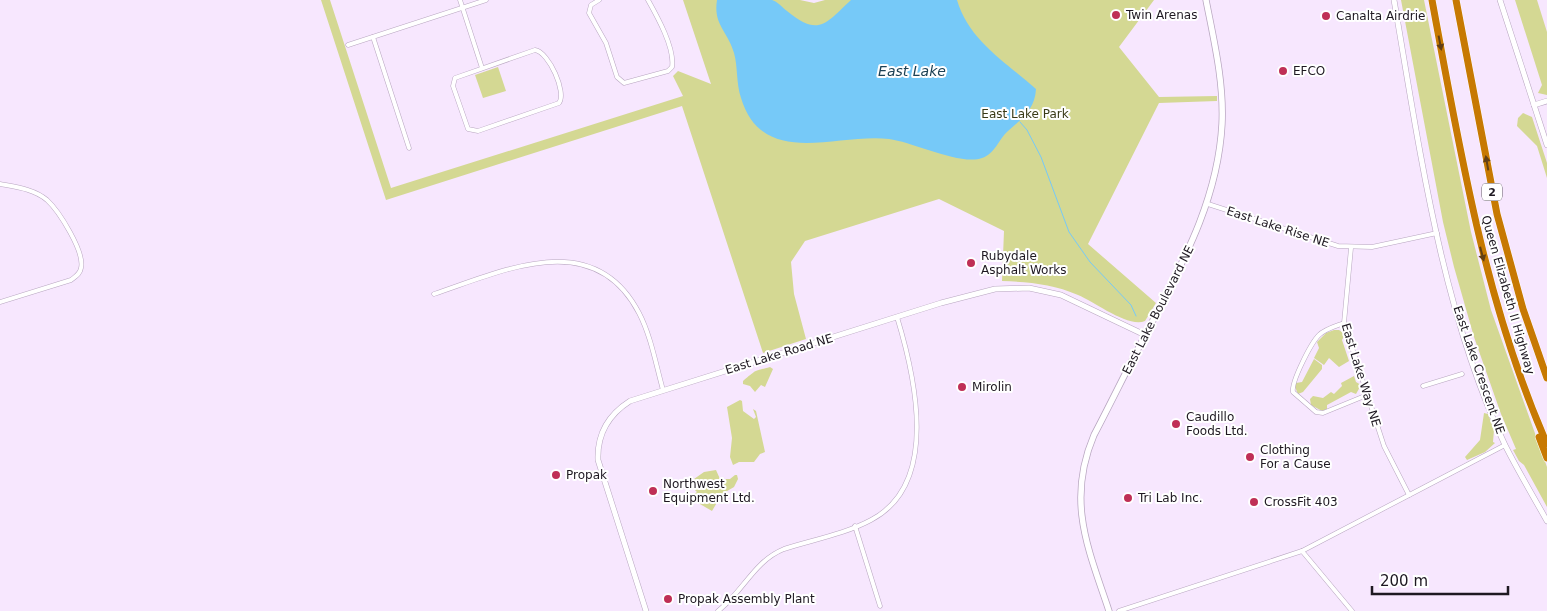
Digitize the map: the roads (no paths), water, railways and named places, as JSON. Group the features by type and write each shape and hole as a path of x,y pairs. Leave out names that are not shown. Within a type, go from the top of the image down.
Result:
{"highway":[{"name":"Queen Elizabeth II Highway","path":"1432,0 1482,254 1525,391 1547,444"},
{"name":"Queen Elizabeth II Highway","path":"1456,0 1497,214 1523,309 1547,378"},
{"path":"1525,391 1547,458"}],"main road":[{"name":"East Lake Boulevard NE","path":"1108,611 1084,534 1080,506 1081,479 1086,454 1094,436 1192,245 1208,204 1216,172 1222,122 1219,67 1206,0"}],"street":[{"path":"460,0 482,68"},
{"path":"348,45 486,0"},
{"path":"599,0 591,5 589,13 606,43 617,77 624,83 668,71 672,67 663,30 648,0"},
{"name":"East Lake Crescent NE","path":"1119,611 1302,551 1506,445 1469,349 1437,233 1394,0"},
{"path":"1500,0 1547,146"},
{"path":"373,37 409,148"},
{"path":"539,51 544,54 552,67 562,98 556,105 478,131 471,130 466,126 453,81 458,76 482,68 539,51"},
{"path":"1534,105 1547,101"},
{"path":"0,184 26,189 47,200 58,212 74,238 82,266 79,274 71,280 0,302"},
{"name":"East Lake Rise NE","path":"1208,204 1312,240 1351,248 1372,247 1437,233"},
{"name":"East Lake Way NE","path":"1351,248 1344,323 1384,446 1409,495"},
{"path":"434,294 534,262 572,262 587,266 614,282 632,301 646,330 663,390"},
{"name":"East Lake Road NE","path":"646,611 599,469 598,453 601,434 615,412 630,401 986,290 1029,288 1068,297 1145,335"},
{"path":"718,611 734,597 759,565 771,555 875,518 894,502 906,484 911,471 914,449 914,384 897,317"},
{"path":"1344,323 1324,331 1317,337 1295,380 1293,392 1316,412 1323,414 1367,394"},
{"path":"1423,386 1462,374"},
{"path":"1506,445 1547,521"},
{"path":"856,526 880,606"},
{"path":"1302,551 1352,611"}],"water":[{"name":"East Lake","path":"717,0 772,0 798,19 807,24 814,25 828,21 851,0 957,0 970,27 979,39 1036,89 1035,96 1027,113 993,150 982,158 973,160 950,156 889,139 868,138 803,143 783,141 766,134 751,120 738,87 734,53 717,16"}],"waterway":[{"path":"1020,122 1027,130 1041,157 1069,232 1090,262 1131,305 1136,316"}],"place":[{"name":"Twin Arenas","path":"1116,15"},
{"name":"Canalta Airdrie","path":"1326,16"},
{"name":"EFCO","path":"1283,71"},
{"name":"Rubydale Asphalt Works","path":"971,263"},
{"name":"Mirolin","path":"962,387"},
{"name":"Caudillo Foods Ltd.","path":"1176,424"},
{"name":"Clothing For a Cause","path":"1250,457"},
{"name":"Propak","path":"556,475"},
{"name":"Northwest Equipment Ltd.","path":"653,491"},
{"name":"Tri Lab Inc.","path":"1128,498"},
{"name":"CrossFit 403","path":"1254,502"},
{"name":"Propak Assembly Plant","path":"668,599"}],"park label":[{"name":"East Lake Park","path":"1025,114"}]}
